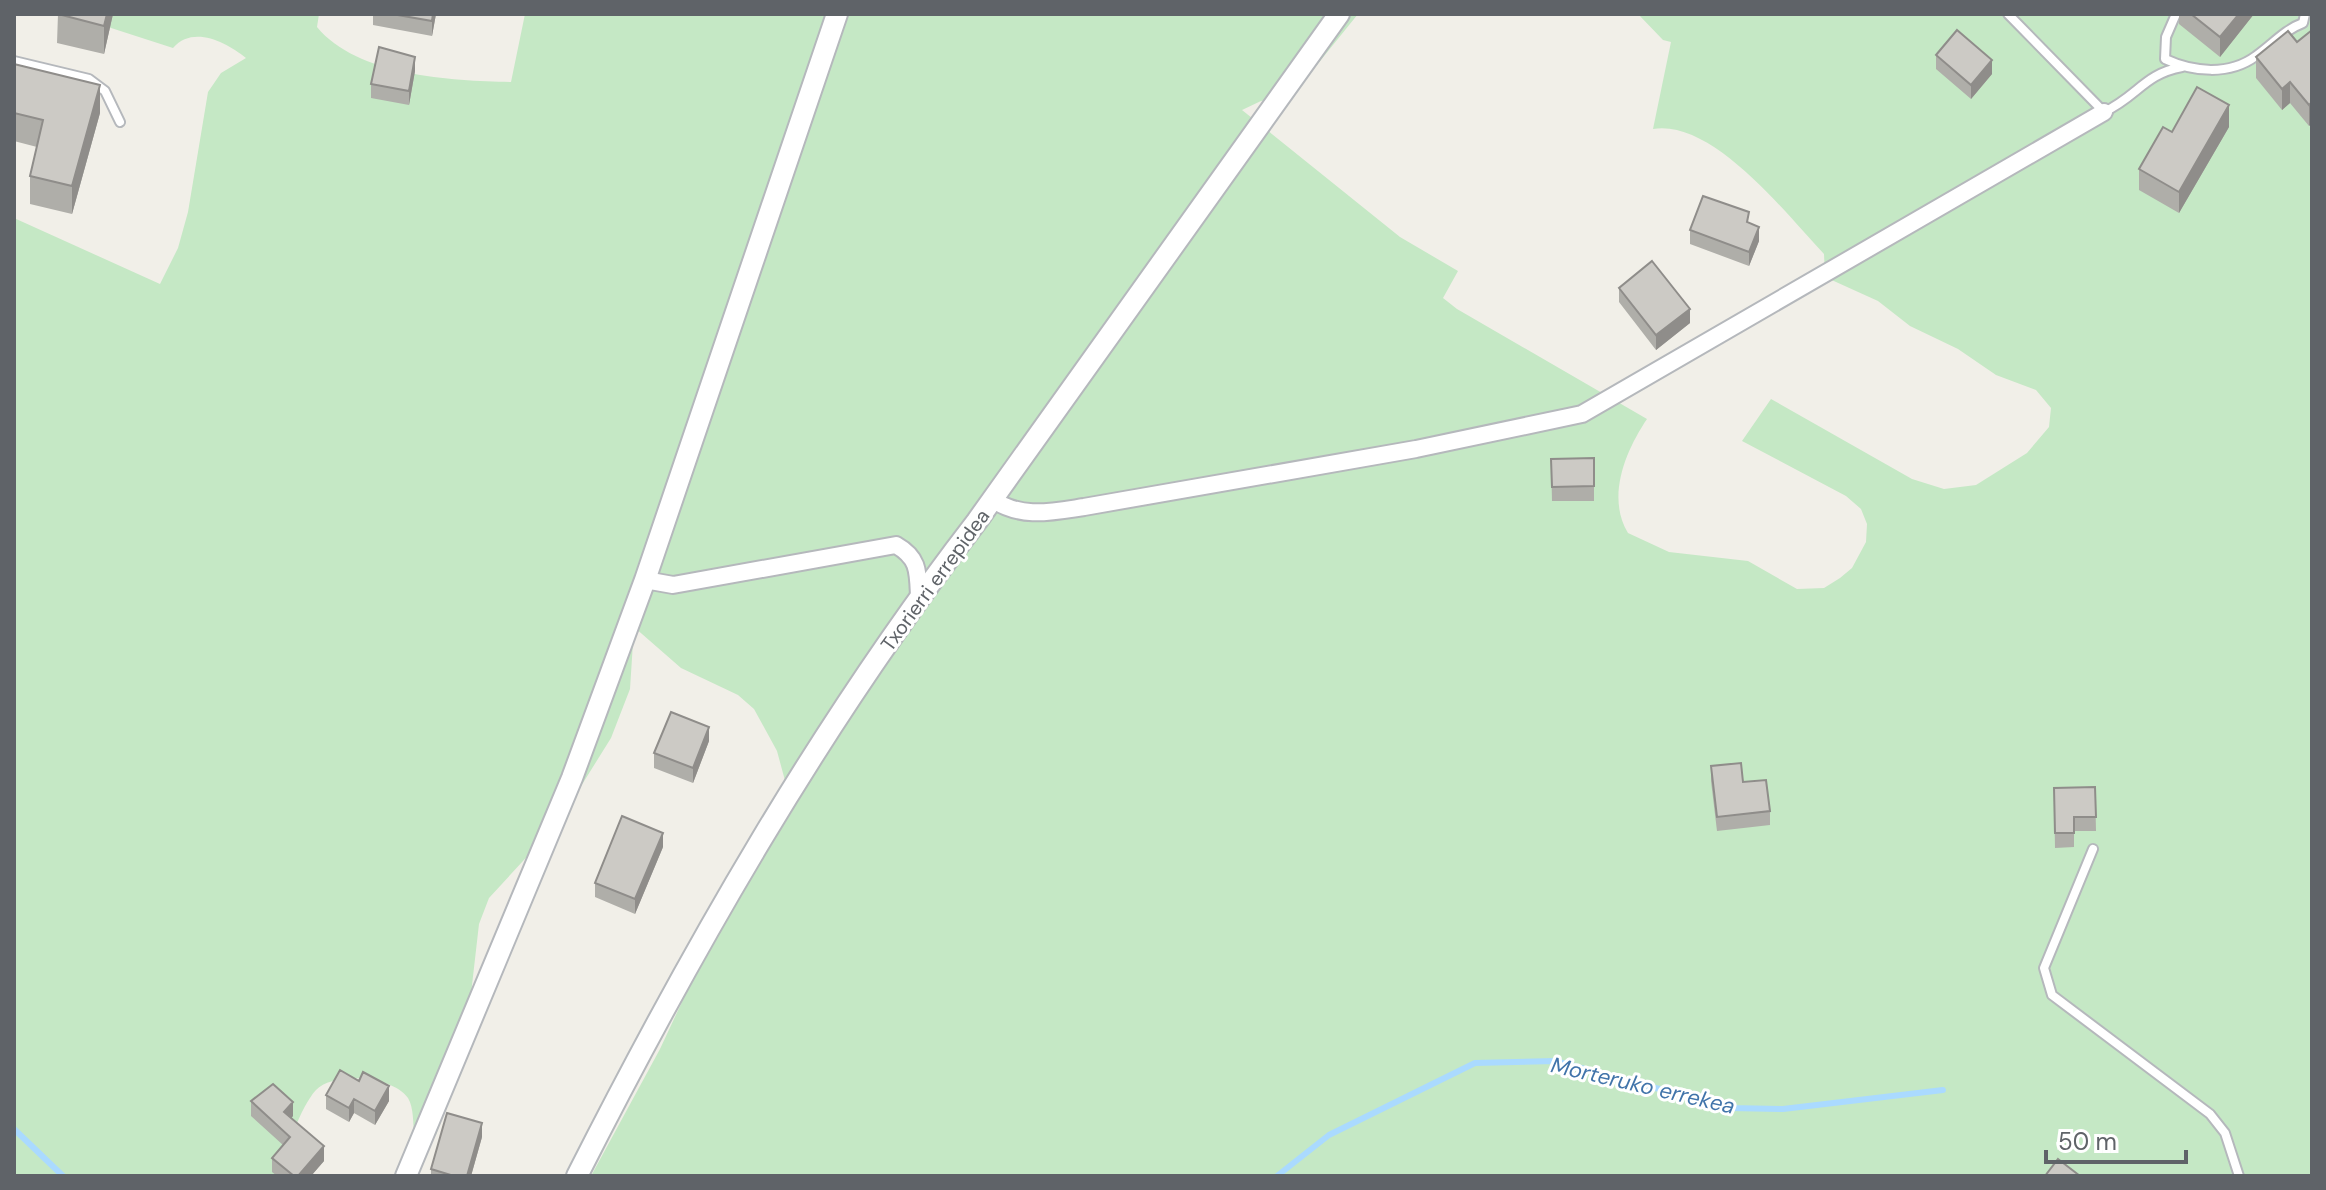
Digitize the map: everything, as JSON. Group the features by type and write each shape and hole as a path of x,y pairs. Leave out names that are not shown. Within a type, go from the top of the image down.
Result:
{"street":[{"path":"406,1176 572,778 645,580 837,14"},
{"name":"Txorierri errepidea","path":"577,1176 667,1002 736,885 919,597 1339,14"},
{"path":"992,499 1007,509 1036,514 1416,449 1582,414 2104,112"},
{"path":"645,580 673,585 896,545 911,553 918,566 919,597"}],"lane":[{"path":"2008,14 2104,112 2125,102 2158,71 2242,65 2288,29 2303,23 2305,14"},
{"path":"2176,14 2166,37 2165,59 2182,67"},
{"path":"14,61 89,79 105,91 120,122"},
{"path":"2093,849 2044,968 2045,981 2052,995 2210,1114 2225,1133 2239,1176"}],"green space":[{"path":"113,14 319,14 317,27 334,43 381,66 435,77 511,82 525,14 1358,14 1291,97 1261,101 1242,110 1400,237 1458,271 1443,298 1457,309 1647,419 1632,445 1621,474 1619,504 1628,533 1669,552 1748,561 1797,589 1824,588 1852,568 1866,542 1867,524 1861,509 1846,496 1742,441 1771,399 1912,479 1944,489 1976,485 2027,453 2049,427 2051,408 2036,390 1996,375 1958,349 1910,326 1878,301 1825,277 1824,254 1747,173 1700,139 1676,130 1653,129 1671,42 1663,40 1638,14 2312,14 2312,1176 591,1176 660,1049 709,944 793,810 777,751 754,709 738,695 681,668 634,627 630,689 611,738 558,823 489,898 479,924 464,1055 436,1135 414,1135 411,1106 400,1091 377,1081 349,1078 325,1084 310,1097 294,1131 279,1176 14,1176 14,218 160,284 178,248 188,212 208,92 221,73 246,58 210,38 190,38 173,48 108,27"}],"building":[{"path":"58,14 107,14 104,26"},
{"path":"392,14 433,14 432,21"},
{"path":"2191,14 2239,14 2220,37"},
{"path":"1957,30 1992,60 1971,85 1936,55"},
{"path":"2312,30 2312,102 2309,105 2290,82 2282,89 2256,57 2288,31 2297,42"},
{"path":"379,47 415,57 409,91 371,84"},
{"path":"14,64 100,85 72,186 30,176 43,120 14,113"},
{"path":"2197,87 2229,105 2179,192 2139,169 2163,127 2172,132"},
{"path":"1703,196 1749,212 1747,222 1759,227 1749,252 1690,230"},
{"path":"1652,261 1690,309 1656,335 1619,288"},
{"path":"1594,458 1594,486 1552,487 1551,459"},
{"path":"671,712 709,727 693,768 654,753"},
{"path":"1741,763 1743,782 1766,780 1770,811 1717,817 1711,766"},
{"path":"2095,787 2096,817 2074,817 2074,833 2055,833 2054,788"},
{"path":"622,816 663,833 635,899 595,883"},
{"path":"340,1070 359,1081 363,1072 389,1086 375,1111 354,1099 349,1108 326,1095"},
{"path":"273,1084 293,1102 284,1112 324,1146 298,1176 272,1158 290,1137 251,1101"},
{"path":"447,1113 482,1123 467,1176 454,1176 431,1169"},
{"path":"2058,1159 2080,1176 2045,1176"}],"waterway":[{"name":"Morteruko errekea","path":"1277,1176 1329,1135 1475,1063 1555,1061 1730,1108 1783,1109 1943,1090"},
{"path":"14,1129 63,1176"}]}
